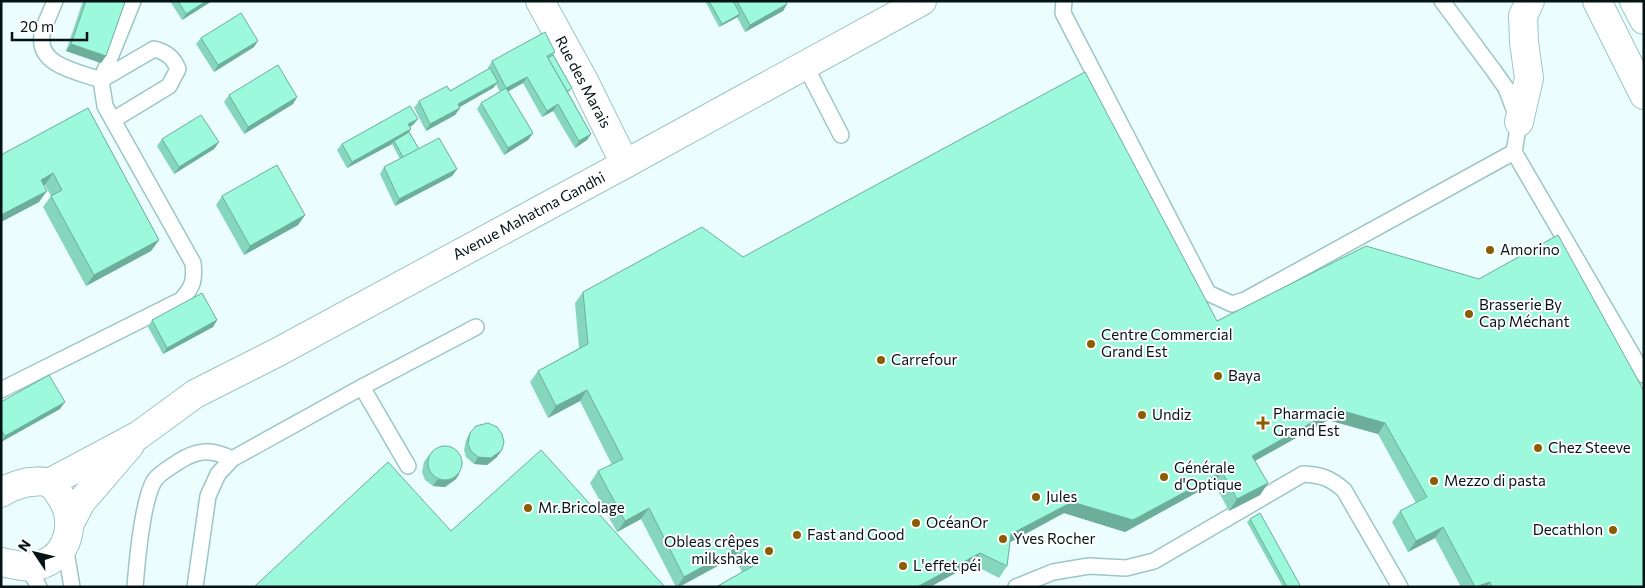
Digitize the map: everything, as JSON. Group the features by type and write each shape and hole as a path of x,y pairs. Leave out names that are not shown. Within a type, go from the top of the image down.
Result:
{"main road":[{"name":"Rue des Marais","path":"540,1 584,81 625,164"},
{"name":"Avenue Mahatma Gandhi","path":"49,483 139,435 195,394 278,352 922,1"},
{"path":"1519,122 1529,78 1524,42 1523,16 1530,1"},
{"path":"1587,1 1602,13 1644,95"},
{"path":"1634,1 1644,20"},
{"name":"Avenue Mahatma Gandhi","path":"67,534 81,502 139,435"},
{"path":"2,491 20,484 37,481 49,483 58,491 65,502 67,534 55,557 43,564 16,567"}],"lane":[{"path":"55,1 42,35 43,52 53,63 101,80 154,49 169,55 178,69 169,86 113,120"},
{"path":"1,390 181,300 190,291 194,278 194,263 105,106 101,80 133,1"},
{"path":"1064,1 1063,13 1208,293 1232,304 1245,300 1514,152"},
{"path":"1442,1 1506,88 1519,122 1514,152 1644,375"},
{"path":"805,65 841,134"},
{"path":"195,587 208,496 218,474 232,459 476,327"},
{"path":"362,387 408,466"},
{"path":"136,587 136,566 143,522 155,480 185,458 201,451 219,453 232,459"},
{"path":"1016,587 1053,572 1090,566 1126,568 1154,561 1303,474 1319,475 1333,481 1344,490 1400,587"},
{"path":"67,534 72,587"}],"building":[{"path":"86,1 125,2 106,56 71,44"},
{"path":"178,1 206,1 186,14"},
{"path":"709,1 733,1 740,14 722,24"},
{"path":"737,1 786,1 787,4 750,25"},
{"path":"241,13 258,41 218,65 201,38"},
{"path":"545,32 555,52 547,56 591,134 579,141 558,104 547,111 527,77 506,88 492,61"},
{"path":"553,55 572,88 567,91 548,58"},
{"path":"278,65 297,97 248,127 229,95"},
{"path":"490,68 498,82 458,104 460,108 430,124 419,101 447,86 450,91"},
{"name":"Centre Commercial Grand Est","path":"1085,72 1217,321 1366,246 1479,279 1558,235 1644,391 1644,587 1492,587 1490,582 1475,587 1443,527 1416,541 1400,511 1427,497 1385,423 1336,409 1252,456 1268,483 1237,499 1222,472 1133,520 1072,502 1011,534 1007,566 980,553 917,587 716,587 753,566 742,545 684,577 649,508 625,521 598,471 623,459 587,390 556,406 538,371 588,344 583,292 702,227 743,257"},
{"path":"506,88 533,133 508,148 481,103"},
{"path":"410,106 418,119 408,124 411,129 352,162 342,144"},
{"path":"88,108 159,240 94,275 51,196 62,190 53,173 41,180 47,191 1,215 1,155"},
{"path":"201,115 219,142 179,167 162,139"},
{"path":"409,132 419,149 403,157 394,141"},
{"path":"439,138 457,169 399,199 384,167"},
{"path":"277,165 305,215 250,246 222,196"},
{"path":"202,293 217,320 167,348 152,320"},
{"path":"49,375 65,402 5,436 1,430 1,402"},
{"path":"488,423 497,427 502,434 504,442 502,450 491,458 478,457 471,451 468,444 470,433 476,426"},
{"path":"445,446 452,447 457,451 461,456 461,470 457,475 452,479 445,480 438,479 433,475 429,470 428,463 429,456 433,451 438,447"},
{"name":"Mr.Bricolage","path":"541,450 665,587 254,587 388,462 451,531"},
{"path":"1260,513 1301,587 1287,587 1250,519"}],"place":[{"name":"Amorino","path":"1490,250"},
{"name":"Brasserie By Cap Méchant","path":"1469,314"},
{"name":"Centre Commercial Grand Est","path":"1091,344"},
{"name":"Carrefour","path":"881,360"},
{"name":"Baya","path":"1218,376"},
{"name":"Undiz","path":"1142,415"},
{"name":"Pharmacie Grand Est","path":"1263,423"},
{"name":"Chez Steeve","path":"1538,448"},
{"name":"Générale d'Optique","path":"1164,477"},
{"name":"Mezzo di pasta","path":"1434,481"},
{"name":"Jules","path":"1036,497"},
{"name":"Mr.Bricolage","path":"528,508"},
{"name":"OcéanOr","path":"916,523"},
{"name":"Decathlon","path":"1613,530"},
{"name":"Fast and Good","path":"797,535"},
{"name":"Yves Rocher","path":"1003,539"},
{"name":"Obleas crêpes milkshake","path":"769,551"},
{"name":"L'effet péi","path":"903,566"}]}
